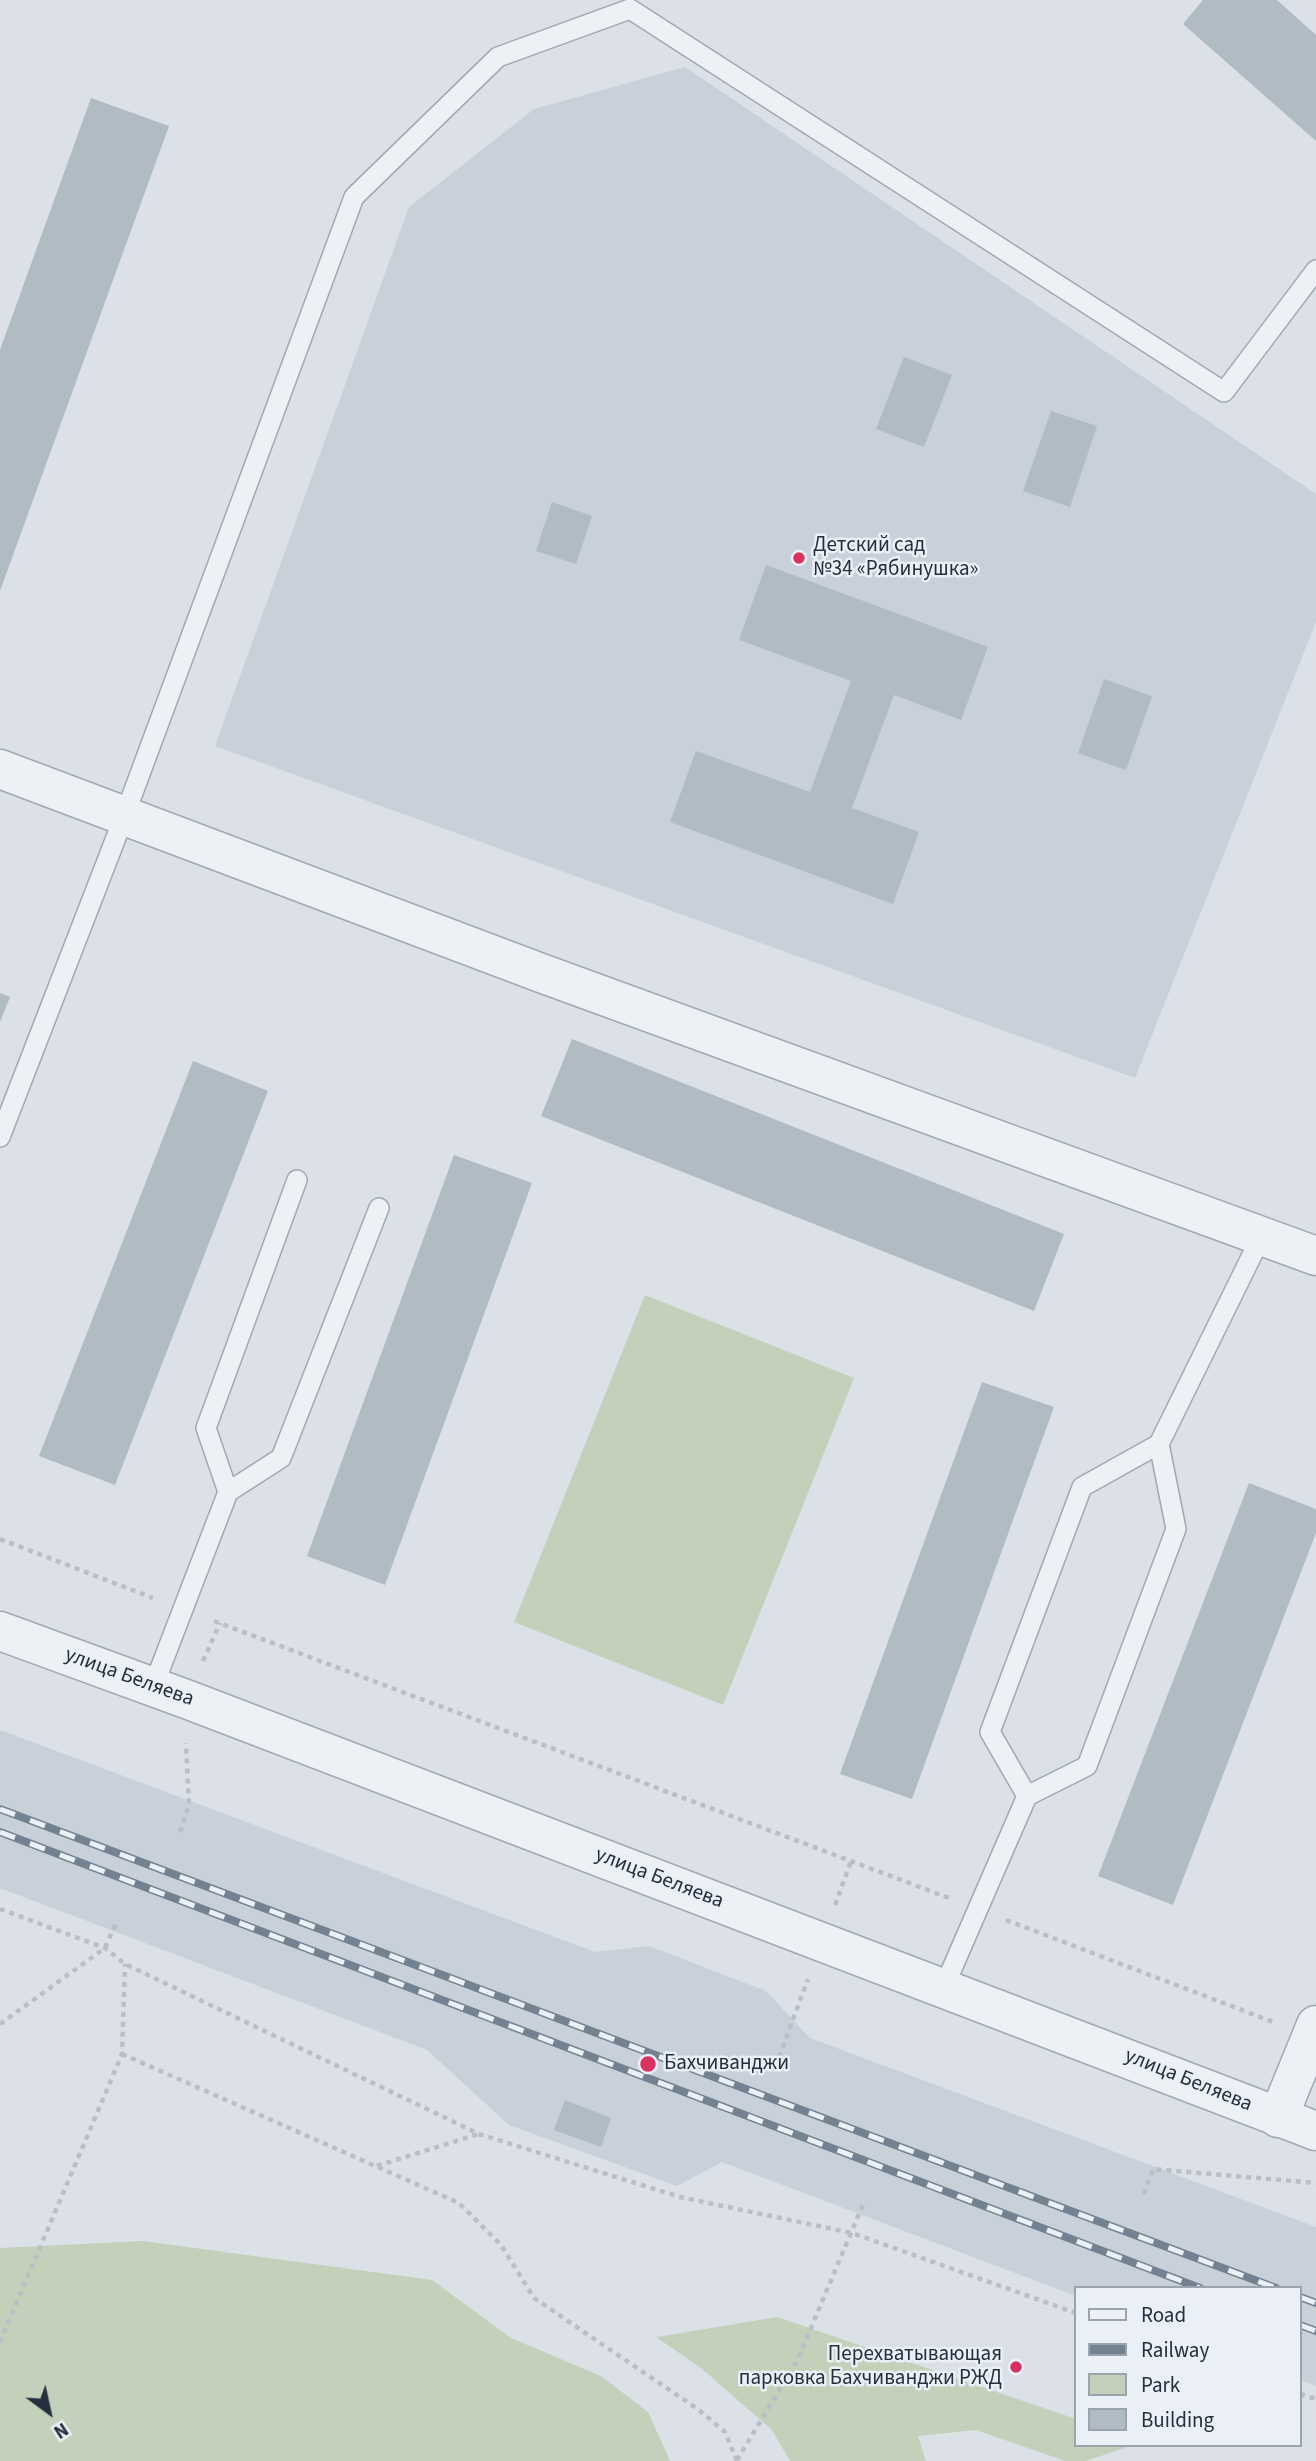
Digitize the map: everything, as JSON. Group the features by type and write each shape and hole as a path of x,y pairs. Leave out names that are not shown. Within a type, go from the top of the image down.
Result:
{"street":[{"path":"0,769 1316,1256"},
{"name":"улица Беляева","path":"0,1631 944,1987 1316,2131"},
{"path":"1278,2118 1314,2031"}],"lane":[{"path":"0,1137 124,817 354,197 498,57 630,9 1224,392 1316,270"},
{"path":"228,1492 206,1428 296,1180"},
{"path":"153,1687 228,1492 281,1458 379,1208"},
{"path":"1027,1796 990,1732 1082,1487 1159,1444 1261,1237"},
{"path":"944,1987 1027,1796 1087,1766 1176,1530 1159,1444"}],"path":[{"path":"0,1539 977,1909 1314,2031"},
{"path":"180,1832 188,1805"},
{"path":"0,1909 106,1948 125,1964 479,2134 680,2197 852,2233 1074,2313"},
{"path":"0,2024 106,1948 116,1923"},
{"path":"0,2342 122,2053 125,1964"},
{"path":"779,2057 791,2026"},
{"path":"122,2053 459,2203 501,2245 534,2298 699,2410 725,2432 737,2461"},
{"path":"377,2166 479,2134"},
{"path":"1144,2194 1153,2169 1316,2183"},
{"path":"737,2461 797,2361 864,2202"}],"shaded area":[{"name":"Детский сад №34 «Рябинушка»","path":"685,67 1316,494 1316,622 1135,1078 215,746 409,207 534,109"},
{"path":"0,1730 595,1952 649,1946 766,1991 810,2038 1316,2227 1316,2386 1302,2381 1302,2286 1074,2286 1074,2295 722,2162 677,2186 509,2125 427,2050 0,1888"}],"green space":[{"path":"645,1295 854,1378 723,1705 514,1622"},
{"path":"143,2241 432,2280 511,2338 601,2376 648,2412 670,2461 0,2461 0,2248"},
{"path":"777,2317 1074,2418 1074,2447 1127,2447 1086,2461 1065,2461 976,2430 918,2436 926,2461 790,2461 772,2430 701,2368 656,2337"}],"building":[{"path":"1203,0 1277,0 1316,35 1316,141 1183,24"},
{"path":"91,98 169,126 0,591 0,350"},
{"path":"904,357 952,375 924,447 876,429"},
{"path":"1051,411 1097,426 1070,507 1023,491"},
{"path":"552,502 592,516 576,564 536,551"},
{"path":"766,565 988,647 961,720 894,695 852,808 919,832 893,904 670,822 696,751 810,792 851,681 739,640"},
{"path":"1104,679 1152,696 1126,770 1078,753"},
{"path":"0,993 10,997 0,1022"},
{"path":"572,1039 1064,1234 1034,1311 541,1116"},
{"path":"193,1061 268,1091 115,1485 39,1456"},
{"path":"454,1155 532,1183 385,1585 307,1556"},
{"path":"982,1382 1054,1407 912,1799 840,1774"},
{"path":"1249,1483 1316,1509 1316,1533 1173,1905 1098,1876"},
{"path":"565,2100 611,2118 601,2147 554,2130"}],"railway":[{"path":"0,1809 1271,2286"},
{"path":"0,1832 1195,2286"},
{"path":"1302,2298 1316,2303"},
{"path":"1302,2326 1316,2331"}],"place":[{"name":"Детский сад №34 «Рябинушка»","path":"799,558"},
{"name":"Бахчиванджи","path":"648,2064"},
{"name":"Перехватывающая парковка Бахчиванджи РЖД","path":"1016,2367"}]}
